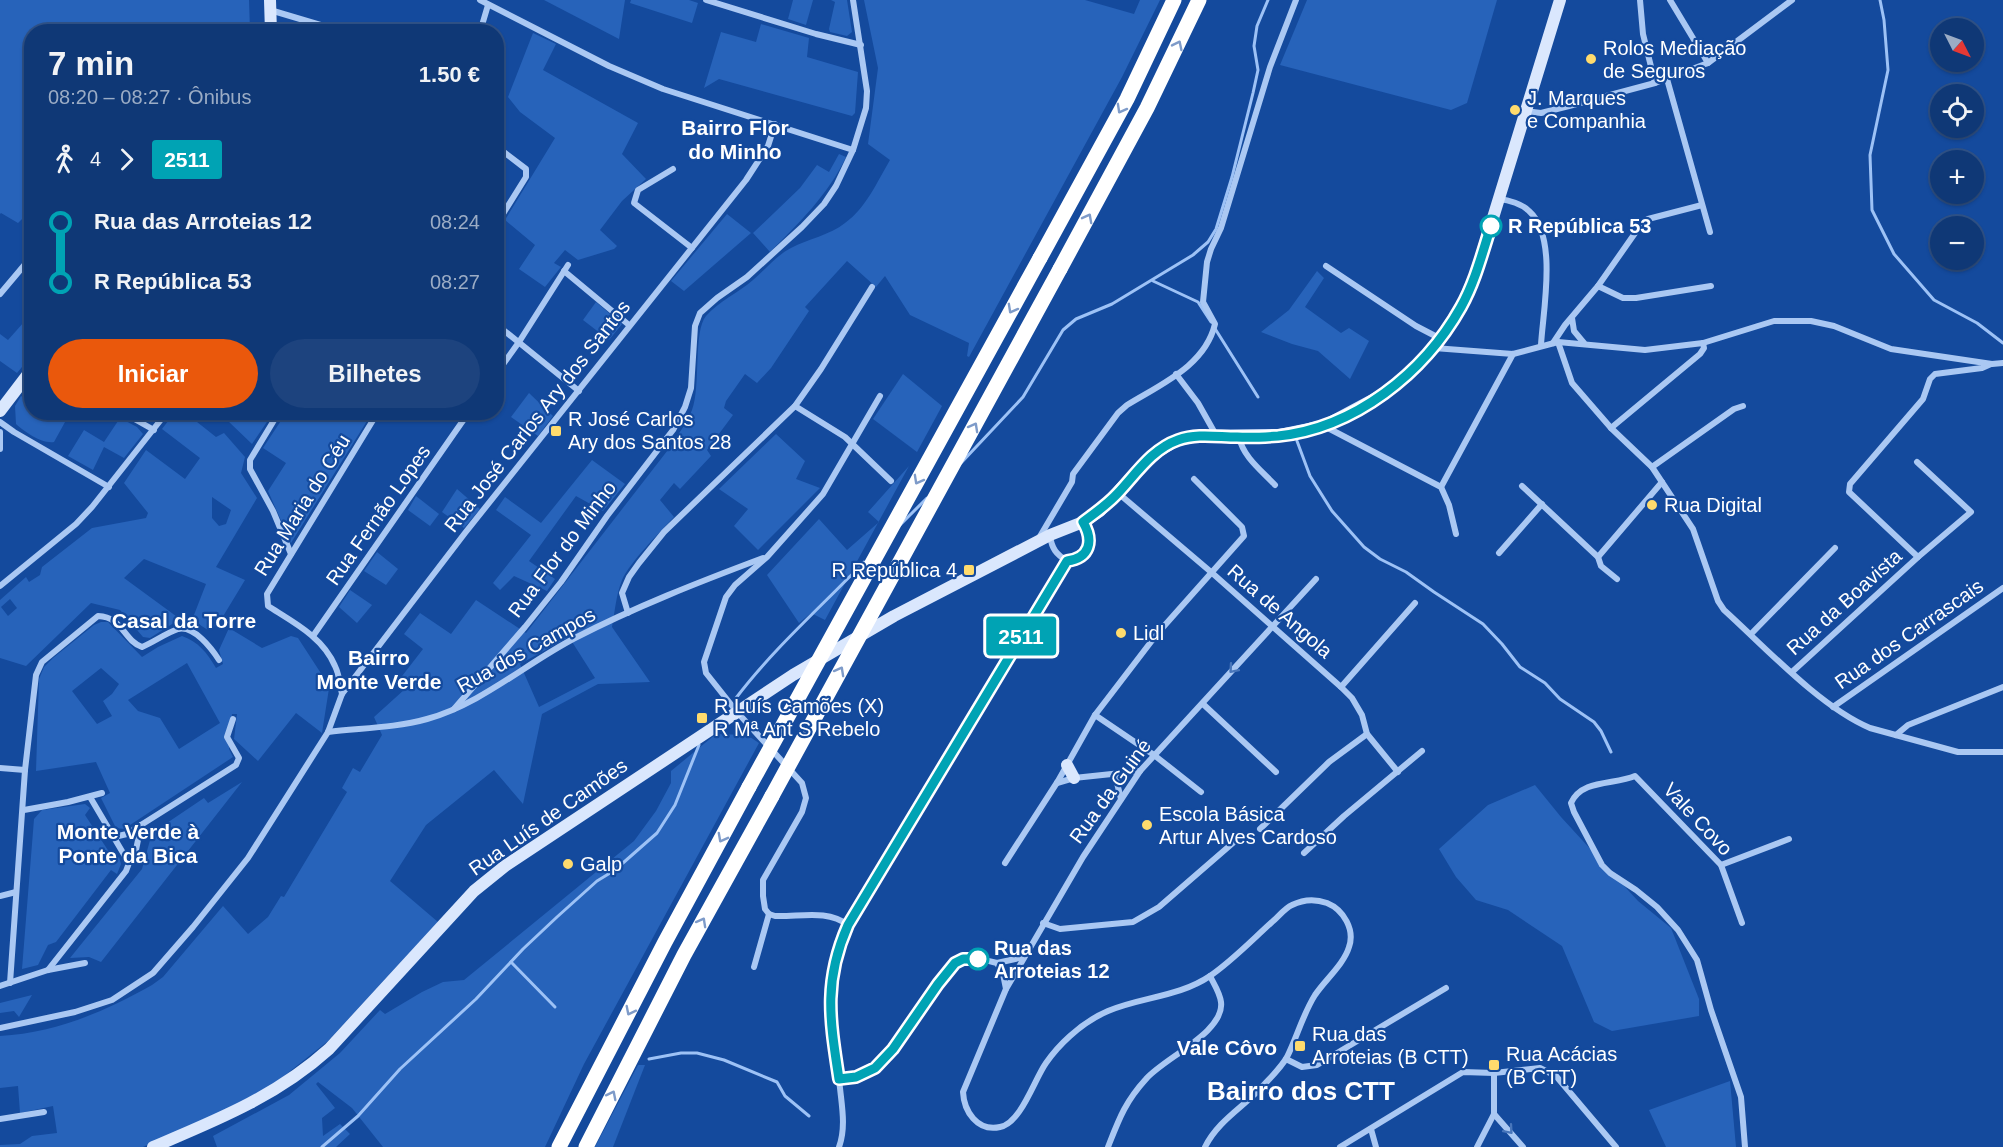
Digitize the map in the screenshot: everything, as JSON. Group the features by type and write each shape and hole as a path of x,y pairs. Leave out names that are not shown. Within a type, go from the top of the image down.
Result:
{"highway":[{"path":"559,1147 665,942 749,787 1127,99 1174,0"},
{"path":"586,1147 684,955 1147,108 1199,0"}],"main road":[{"path":"1050,535 1083,522 1100,511 1151,456 1177,440 1194,436 1280,435 1324,426 1380,396 1407,376 1438,344 1461,306 1476,273 1560,0"},
{"path":"270,5 271,24"},
{"path":"0,411 24,380"},
{"name":"Rua Luís de Camões","path":"153,1147 232,1113 280,1088 307,1069 329,1049 474,891 505,866 793,675 894,616 1050,535"},
{"path":"1067,765 1074,778"}],"street":[{"path":"480,0 609,66 663,89 853,150"},
{"path":"706,0 816,34 861,45"},
{"name":"Rua Flor do Minho","path":"454,709 561,582 606,516 673,430 685,407 691,388 695,326 700,314 717,298 747,277 814,215 836,186 853,150 866,108 867,91 853,0"},
{"path":"1038,542 1072,482 1073,474 1118,413 1194,362 1213,334 1215,324 1203,302 1207,262 1221,228 1270,67 1296,0"},
{"path":"1640,0 1643,34 1654,83"},
{"path":"1670,0 1708,63"},
{"path":"1525,111 1551,111 1654,83 1708,63 1792,0"},
{"path":"270,5 322,24"},
{"path":"482,24 488,5"},
{"path":"1667,79 1710,232"},
{"name":"Rua José Carlos Ary dos Santos","path":"0,1028 75,1012 112,1000 153,973 193,927 248,858 328,732 342,694 465,533 746,180 768,146 775,124"},
{"path":"504,152 526,169 526,177 504,213"},
{"path":"673,169 638,190 634,203 692,248"},
{"path":"1499,199 1528,210 1537,219 1541,229 1545,248 1546,291 1541,345"},
{"path":"1648,219 1702,205"},
{"path":"1556,343 1572,317 1598,286 1640,226"},
{"path":"504,363 568,265"},
{"path":"0,294 24,266"},
{"path":"1326,266 1416,326 1438,344 1513,354 1556,343 1584,343 1645,351 1703,343 1774,321 1811,321 1834,326 1891,349 1992,364 2003,363"},
{"path":"564,271 629,325"},
{"path":"1598,286 1623,298 1711,286"},
{"path":"628,613 622,593 628,578 639,562 664,532 795,406 872,287"},
{"path":"1572,317 1574,331 1584,343"},
{"path":"504,330 579,391"},
{"path":"1556,343 1572,383 1611,428 1652,467 1694,530 1718,602 1724,610 1833,707 1858,723 1958,752 2003,752"},
{"path":"1611,428 1700,354 1704,348 1703,343"},
{"path":"1441,487 1513,354"},
{"name":"Rua da Boavista","path":"1918,557 1849,492 1848,488 1923,399 1930,379 1935,374 1982,368 1992,364"},
{"path":"1176,374 1198,404 1216,436"},
{"path":"848,925 841,920 820,914 789,917 769,914 765,909 762,896 763,880 802,812 806,798 802,783 737,712 706,673 704,662 726,597 735,585 767,557 823,494 880,396"},
{"path":"795,406 845,437 891,481"},
{"path":"1652,467 1734,409 1743,406"},
{"path":"136,420 154,430"},
{"path":"0,586 76,524 109,487 161,420"},
{"path":"274,420 250,460 250,469 273,511 291,554"},
{"name":"Rua Maria do Céu","path":"342,694 336,668 330,655 313,636 268,606 267,594 373,420"},
{"name":"Rua Fernão Lopes","path":"313,636 463,420"},
{"path":"0,422 109,487"},
{"path":"1324,426 1441,487 1449,505 1456,534"},
{"path":"0,432 0,449"},
{"path":"1239,437 1240,447 1275,484"},
{"name":"Rua da Boavista","path":"1792,672 1971,512 1917,462"},
{"path":"1005,863 1057,783 1095,715 1157,634 1211,572 1242,541 1244,531 1194,479"},
{"path":"1598,557 1662,482"},
{"path":"1522,486 1598,557 1601,566 1617,579"},
{"name":"Rua de Angola","path":"1118,493 1341,687 1362,715 1367,734 1398,771"},
{"path":"1499,553 1542,504"},
{"path":"1050,535 1052,549 1067,561 1077,560 1089,547 1083,522"},
{"path":"1751,634 1834,548"},
{"name":"Rua dos Campos","path":"328,732 396,726 429,719 473,701 549,652 628,613 767,557"},
{"path":"839,1147 843,1121 829,1004 835,959 848,925 1067,561"},
{"name":"Rua da Guiné","path":"1210,976 1189,988 1166,996 1108,1011 1087,1023 1069,1037 1045,1064 1016,1117 1000,1127 988,1128 972,1118 964,1101 963,1092 1006,989 1043,923 1121,799 1154,755 1316,579"},
{"name":"Rua dos Carrascais","path":"1833,707 2003,588"},
{"path":"1341,687 1415,603"},
{"path":"10,983 24,810 25,770 36,675 42,662 98,616 107,616 117,622 135,644 142,647 179,629 186,629 210,645 219,660"},
{"path":"1896,735 1908,725 2003,687"},
{"path":"1203,704 1276,772"},
{"path":"1095,715 1154,755 1201,792"},
{"path":"114,837 127,834 236,765 239,758 228,737 234,719"},
{"path":"1260,829 1329,762 1367,734"},
{"path":"1304,854 1344,816 1422,751"},
{"path":"0,768 25,770"},
{"path":"1057,783 1074,778 1140,771"},
{"path":"1115,775 1121,799"},
{"name":"Vale Covo","path":"1742,923 1721,865 1635,776 1615,783 1593,784 1580,792 1571,803 1602,865 1657,907 1678,930 1697,960 1711,1010 1741,1097 1745,1147"},
{"path":"24,810 102,793"},
{"path":"90,797 129,862"},
{"path":"48,970 126,870 135,855 141,825"},
{"path":"1721,865 1789,839"},
{"path":"1043,923 1060,929 1133,922 1159,907 1234,842"},
{"path":"0,896 16,892"},
{"path":"1108,1147 1125,1105 1148,1077 1215,1022 1220,1013 1221,1001 1210,976 1292,905 1312,899 1330,904 1347,920 1351,932 1350,946 1314,998 1286,1059 1260,1089 1224,1120 1205,1147"},
{"path":"754,967 769,914"},
{"path":"839,1079 856,1077 875,1068 884,1060 955,963 971,958 997,963 1024,957"},
{"path":"0,986 48,970 84,963"},
{"path":"997,963 1003,974 1006,989"},
{"path":"1286,1059 1302,1067 1317,1065 1446,988"},
{"path":"1340,1147 1463,1072 1494,1073 1540,1068 1556,1076 1616,1147"},
{"path":"1476,1147 1494,1114 1494,1073"},
{"path":"0,1119 44,1112"},
{"path":"1494,1114 1523,1147"},
{"path":"1371,1129 1376,1147"}],"shaded area":[{"path":"0,0 249,0 250,24 24,24 24,217 18,223 0,214"},
{"path":"544,0 625,0 619,39"},
{"path":"631,0 689,0 698,3 692,23 630,3"},
{"path":"793,0 813,0 806,25 788,19"},
{"path":"831,0 847,0 852,32 847,36 830,32 835,2"},
{"path":"864,0 1085,0 1134,14 1140,0 1160,0 1122,77 969,357 967,356 969,343 910,315 885,276 876,287 847,261 805,307 809,311 771,368 757,383 745,374 726,401 724,408 733,415 707,450 711,456 680,489 674,483 660,500 674,517 646,547 626,573 620,586 612,627 650,682 598,684 542,714 523,804 494,770 426,825 390,881 438,922 328,1041 274,1084 244,1101 143,1147 0,1147 0,1145 20,1144 32,1136 57,1133 53,1106 20,1113 18,1086 0,1088 0,1036 60,1026 116,1004 163,977 223,906 248,934 268,917 281,896 284,897 347,792 342,788 353,768 360,772 382,735 374,717 405,689 399,680 423,649 404,634 420,613 451,634 476,600 526,633 671,446 688,419 695,400 698,346 702,323 706,316 786,251 833,231 845,223 859,210 870,194 890,160 868,144 878,68","holes":["569,637 595,678 539,707 520,664"]},
{"path":"1307,0 1497,0 1467,103 1451,110 1280,65"},
{"path":"761,24 809,38 807,57 858,72 855,113 852,116 719,79 704,88 721,32 756,42"},
{"path":"533,33 556,44 543,70 638,123 622,154 646,179 622,201 600,230 617,246 614,249 578,260 565,250 554,263 561,267 545,287 519,269 535,245 505,220 555,138 520,112 508,97"},
{"path":"839,154 846,157 831,184 812,208 770,252 753,233 800,188 817,165 829,172"},
{"path":"727,214 751,233 684,291 671,281"},
{"path":"1317,271 1324,278 1305,307 1341,333 1349,328 1369,341 1350,379 1318,351 1261,332 1289,310"},
{"path":"596,302 622,324 609,340 583,320"},
{"path":"24,322 24,364 17,373 0,361 0,334 8,340"},
{"path":"903,374 942,406 917,452 873,419"},
{"path":"529,393 553,416 538,436 511,417"},
{"path":"21,396 24,398 24,420 66,420 54,442 39,439 16,424 15,406"},
{"path":"119,420 124,420 137,427 143,434 124,458 104,447 93,470 68,456 84,430 104,442"},
{"path":"169,420 195,420 216,437 224,433 245,457 241,473 257,498 216,567 245,580 219,623 208,630 192,620 206,584 144,559 124,578 180,619 150,638 143,637 120,610 91,603 26,666 0,658 0,600 26,577 29,582 40,575 42,567 92,528 146,518 148,513 124,483 146,450 185,479 200,458 162,429","holes":["212,497 231,510 226,524 219,526 212,518","10,599 17,608 8,616 1,607"]},
{"path":"229,420 268,420 252,444"},
{"path":"281,420 368,420 291,543 268,491 286,463 263,448"},
{"path":"776,434 805,461 796,479 820,488 758,550 734,526 748,509 719,489"},
{"path":"592,460 625,484 603,511 576,496 529,561 555,579 547,591 514,576 500,590 493,583 531,535 496,510 505,497 541,523"},
{"path":"909,466 879,522 868,512"},
{"path":"457,489 480,509 464,528 442,512"},
{"path":"416,496 439,514 430,526 408,510"},
{"path":"819,519 847,550 878,523 825,620 811,613 799,623 767,575"},
{"path":"377,552 398,569 386,585 364,571"},
{"path":"350,590 372,605 357,623 339,607"},
{"path":"108,622 142,657 182,636 193,641 202,649 216,668 223,664 219,650 229,628 262,648 291,636 298,638 324,678 330,682 322,733 296,713 258,761 234,739 237,714 232,714 229,749 233,757 124,829 116,828 101,798 110,793 96,762 36,771 39,679 44,667 53,658 94,625","holes":["187,663 220,723 179,749 160,718 138,711 128,700","101,668 119,684 103,701 112,716 97,724 72,691"]},
{"path":"716,734 747,735 759,743 584,1064 545,1147 383,1147 352,1108 318,1082 316,1084 335,1108 322,1118 323,1136 340,1124 350,1134 336,1147 217,1147 213,1136 289,1095 340,1053 380,1010 385,1014 443,982 464,980 634,841 656,811 671,783 671,771"},
{"path":"242,782 101,962 89,957 70,958 142,869 152,833 204,798 208,803"},
{"path":"1535,785 1561,817 1638,901 1671,928 1699,999 1699,1016 1612,1031 1594,1022 1562,946 1508,910 1476,900 1456,877 1439,849 1488,805"},
{"path":"85,804 90,808 85,815 113,858 119,857 121,864 117,874 111,870 56,942 48,945 38,965 22,969 34,819 42,810"},
{"path":"32,995 19,1017 14,1011 0,1013 0,1003"},
{"path":"638,1065 645,1065 613,1147 595,1147"},
{"path":"1730,1081 1736,1147 1666,1147 1649,1110"}],"waterway":[{"path":"961,463 1023,397 1063,330 1076,319 1112,304 1193,255 1208,242 1216,229 1232,177 1253,93 1258,70 1254,46 1257,26 1268,0"},
{"path":"1880,0 1888,70 1870,155 1872,210 1894,254 1934,300 1977,323 2003,343"},
{"path":"1153,281 1198,302 1211,322"},
{"path":"1214,327 1258,397"},
{"path":"1297,441 1310,476 1332,511 1364,547 1380,559 1406,572 1483,624 1520,667 1545,683 1560,699 1594,722 1611,752"},
{"path":"900,525 927,498"},
{"path":"736,698 782,645 864,562"},
{"path":"322,1147 358,1116 400,1069 476,999 557,917 597,881 615,870 657,833 675,805 699,745"},
{"path":"511,962 555,1007"},
{"path":"649,1059 681,1053 697,1053 724,1060 777,1082 785,1096 809,1116"}],"bus line":[{"name":"2511","path":"978,959 963,959 955,963 893,1049 875,1068 856,1077 839,1079 829,1004 830,985 839,945 848,925 1067,561 1077,560 1089,547 1083,522 1100,511 1151,456 1177,440 1194,436 1280,435 1324,426 1380,396 1407,376 1441,339 1461,306 1476,273 1491,226"}],"place":[{"name":"Rolos Mediação de Seguros","path":"1591,59"},
{"name":"J. Marques e Companhia","path":"1515,110"},
{"name":"R República 53","path":"1491,226"},
{"name":"R José Carlos Ary dos Santos 28","path":"556,431"},
{"name":"Rua Digital","path":"1652,505"},
{"name":"R República 4","path":"969,570"},
{"name":"Lidl","path":"1121,633"},
{"name":"R Luís Camões (X) R Mª Ant S Rebelo","path":"702,718"},
{"name":"Escola Básica Artur Alves Cardoso","path":"1147,825"},
{"name":"Galp","path":"568,864"},
{"name":"Rua das Arroteias 12","path":"978,959"},
{"name":"Rua das Arroteias (B CTT)","path":"1300,1046"},
{"name":"Rua Acácias (B CTT)","path":"1494,1065"}],"district":[{"name":"Bairro Flor do Minho","path":"735,140"},
{"name":"Casal da Torre","path":"184,621"},
{"name":"Bairro Monte Verde","path":"379,670"},
{"name":"Monte Verde à Ponte da Bica","path":"128,844"},
{"name":"Vale Côvo","path":"1227,1048"},
{"name":"Bairro dos CTT","path":"1301,1091"}]}
